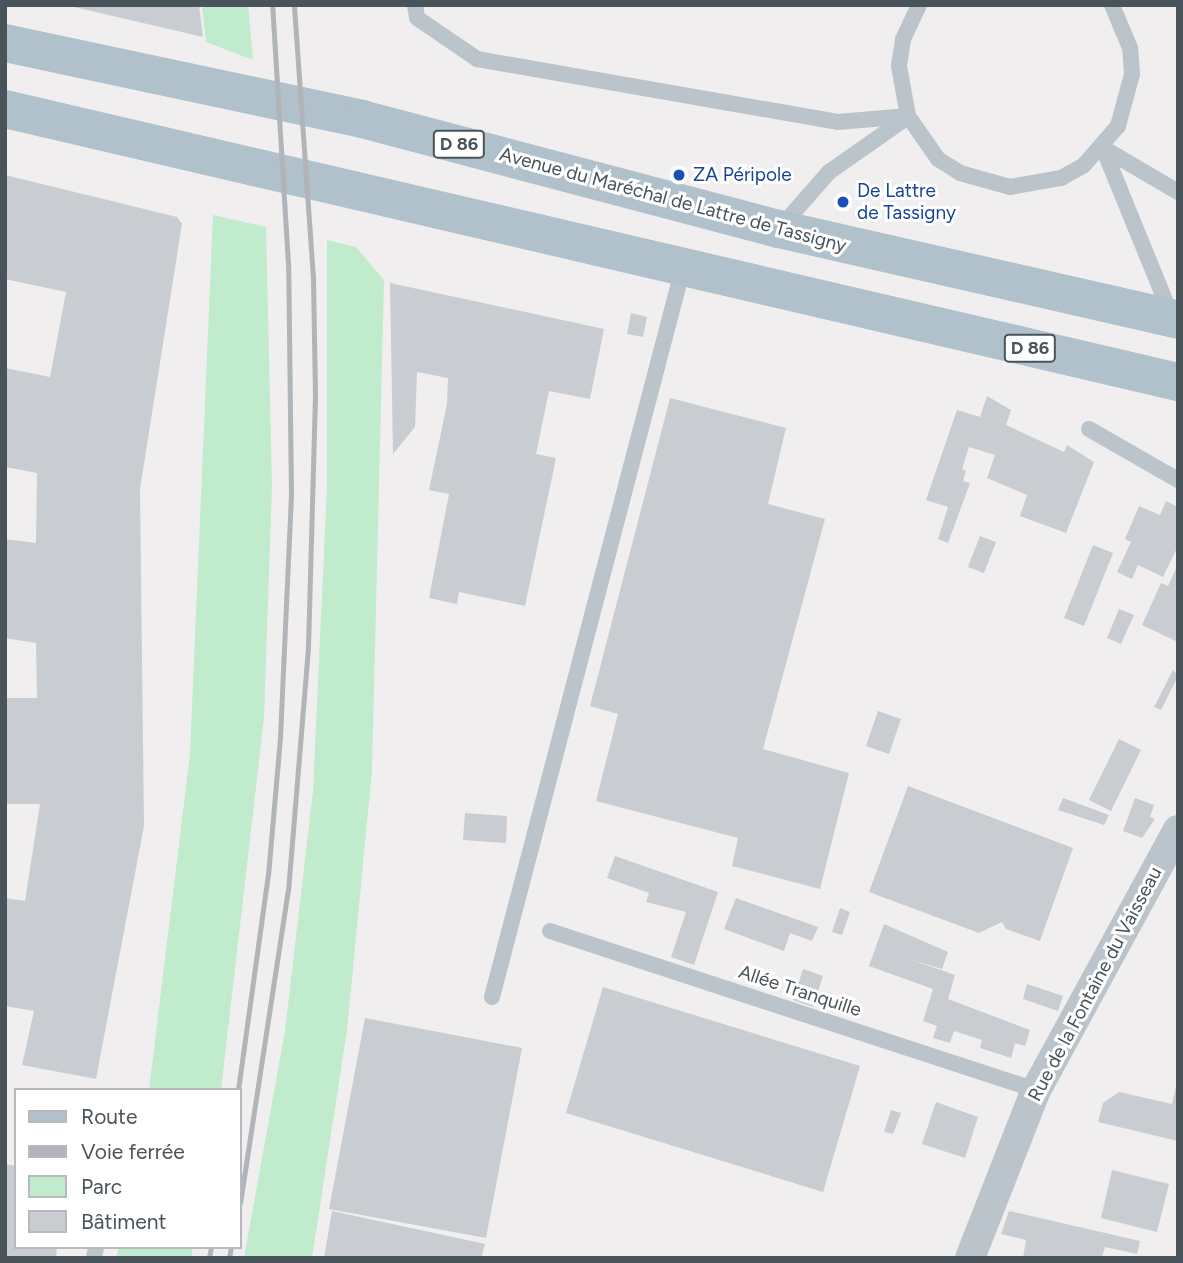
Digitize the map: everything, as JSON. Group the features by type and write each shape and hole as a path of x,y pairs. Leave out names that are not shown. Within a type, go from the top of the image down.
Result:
{"main road":[{"name":"Avenue du Maréchal de Lattre de Tassigny","path":"5,43 362,119 779,229 1175,319"},
{"name":"D 86","path":"5,109 1178,382"}],"street":[{"name":"Rue de la Fontaine du Vaisseau","path":"970,1258 1036,1090 1178,830"}],"lane":[{"path":"415,5 417,18 477,59 838,122 908,116"},
{"path":"919,5 903,40 899,66 908,116 938,159 960,173 1010,187 1061,178 1103,148 1128,101 1132,74 1130,48 1112,5"},
{"path":"779,229 829,172 908,116"},
{"path":"1103,148 1178,192"},
{"path":"1103,148 1175,319"},
{"path":"492,997 683,268"},
{"path":"1089,429 1178,480"},
{"name":"Allée Tranquille","path":"550,931 1036,1090"}],"green space":[{"path":"202,5 248,5 253,60 206,42"},
{"path":"213,215 266,227 272,486 264,718 221,1088 149,1088 190,754"},
{"path":"327,240 356,247 384,280 372,771 347,1030 312,1258 244,1258 285,1031 313,791 327,487"},
{"path":"118,1249 193,1249 191,1258 116,1258"}],"building":[{"path":"199,5 203,37 70,6"},
{"path":"5,175 177,217 182,224 140,489 144,826 96,1079 22,1065 34,1011 5,1006 5,898 25,901 40,804 5,804 5,698 37,698 36,643 5,638 5,539 36,543 37,473 5,467 5,368 50,377 66,292 5,279"},
{"path":"390,283 604,329 590,399 549,391 536,454 556,458 525,606 459,592 457,604 429,598 449,494 429,490 447,404 448,378 417,372 415,427 393,454"},
{"path":"631,313 647,317 643,337 627,334"},
{"path":"987,396 1011,410 1006,425 1064,452 1067,445 1094,462 1066,533 1020,516 1027,495 987,478 995,455 969,447 962,469 966,471 963,481 970,483 948,543 938,539 948,507 926,500 957,410 980,417"},
{"path":"670,398 786,428 768,504 825,519 763,749 849,773 820,889 732,866 738,838 596,801 618,714 590,706"},
{"path":"1166,501 1176,506 1178,546 1163,577 1138,565 1132,579 1117,572 1131,542 1125,539 1139,506 1160,515"},
{"path":"980,536 996,542 984,573 968,567"},
{"path":"1093,545 1113,553 1084,626 1064,618"},
{"path":"1178,564 1178,642 1142,625 1161,583 1168,586"},
{"path":"1119,609 1134,615 1121,644 1107,638"},
{"path":"1173,670 1178,676 1161,710 1154,707"},
{"path":"878,711 901,719 889,754 866,746"},
{"path":"1119,739 1141,750 1111,811 1089,800"},
{"path":"908,786 1073,848 1040,941 1006,929 1002,922 979,933 869,892"},
{"path":"1063,798 1109,815 1104,825 1058,810"},
{"path":"1135,798 1154,805 1150,817 1155,819 1142,838 1123,831"},
{"path":"465,813 507,816 506,843 463,840"},
{"path":"615,856 718,892 694,965 671,957 686,912 646,902 649,893 607,878"},
{"path":"736,898 818,927 812,941 790,933 784,951 724,929"},
{"path":"840,908 850,912 842,935 832,932"},
{"path":"884,924 948,952 942,969 909,959 955,975 948,999 1030,1030 1025,1046 1015,1043 1011,1058 980,1048 982,1040 954,1031 950,1043 933,1038 937,1026 923,1021 933,989 869,966"},
{"path":"803,969 823,976 813,1007 793,1000"},
{"path":"1027,984 1063,996 1058,1011 1023,999"},
{"path":"603,987 860,1066 823,1192 566,1113"},
{"path":"365,1018 522,1048 486,1238 329,1209"},
{"path":"1177,1082 1178,1141 1098,1122 1103,1103 1119,1092 1172,1104"},
{"path":"936,1102 978,1117 965,1158 922,1144"},
{"path":"891,1110 901,1113 893,1134 884,1132"},
{"path":"5,1164 14,1166 14,1249 57,1249 56,1258 5,1258"},
{"path":"1112,1170 1169,1184 1157,1232 1101,1218"},
{"path":"332,1211 485,1244 481,1258 324,1258"},
{"path":"1009,1211 1140,1241 1137,1254 1105,1247 1102,1257 1023,1258 1026,1240 1001,1234"}],"railway":[{"path":"238,1088 268,875 280,737 291,495 288,264 272,5"},
{"path":"242,1190 288,891 308,647 315,394 313,278 294,5"},
{"path":"209,1258 211,1249"},
{"path":"229,1258 231,1249"}],"place":[{"name":"ZA Péripole","path":"679,175"},
{"name":"De Lattre de Tassigny","path":"843,202"}]}
